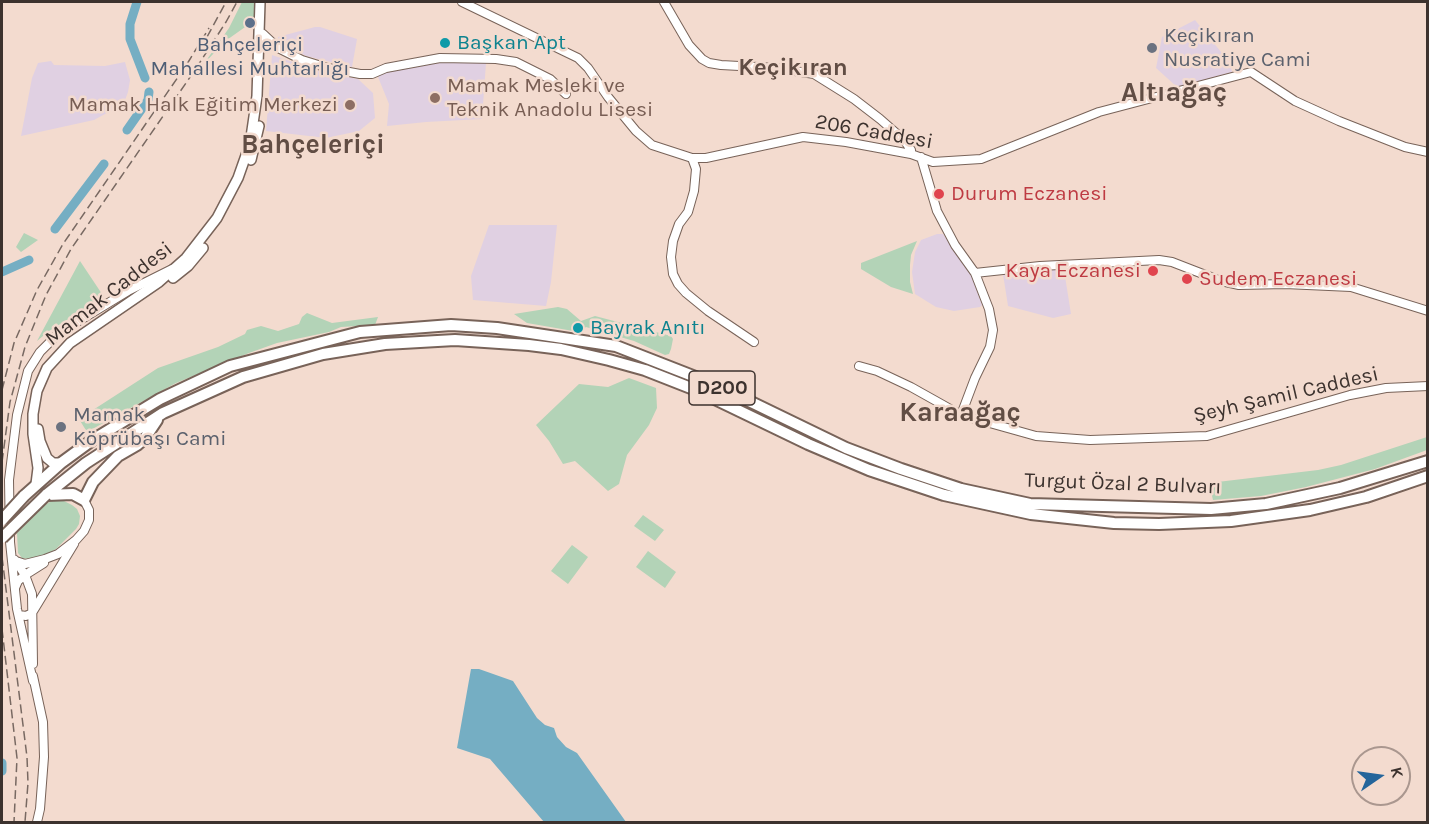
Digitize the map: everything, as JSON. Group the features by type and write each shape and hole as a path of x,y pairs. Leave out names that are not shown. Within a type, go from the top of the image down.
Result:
{"highway":[{"name":"Turgut Özal 2 Bulvarı","path":"2,520 36,484 90,441 160,399 230,366 360,332 451,325 497,328 616,346 716,385 846,448 901,469 961,489 1030,504 1210,509 1266,504 1340,488 1428,461"},
{"name":"Turgut Özal 2 Bulvarı","path":"46,495 94,458 163,413 243,377 323,354 385,344 464,340 561,349 645,370 696,390 808,444 869,470 944,495 1031,514 1114,523 1231,521 1310,510 1366,497 1428,476"},
{"path":"46,495 73,494 84,500 93,482 118,456 145,438 163,413"},
{"name":"D200","path":"2,537 46,495"}],"main road":[{"name":"Mamak Caddesi","path":"188,261 217,218 244,164 253,128 257,96 260,2"},
{"name":"Mamak Caddesi","path":"61,463 53,463 47,458 38,434 39,404 50,371 73,346 188,261 214,232 235,197 249,166 256,144 262,97 264,2"},
{"name":"Mamak Caddesi","path":"36,484 38,468 33,434 33,414 37,392 47,368 70,343 179,269"}],"street":[{"name":"206 Caddesi","path":"462,2 578,58 636,131 652,145 692,158 706,158 803,137 911,153 933,162 981,159 1099,112 1251,72 1295,101 1339,122 1406,147 1428,152"},
{"path":"664,2 689,45 702,59 721,65 777,68 814,74 854,99 880,119 904,140 911,153"},
{"path":"264,34 278,48 303,60 328,68 360,74 372,74 386,68 440,58 496,59 516,62 550,79 566,94"},
{"path":"921,157 937,211 955,245 975,273 989,309 993,330 990,347 961,415"},
{"path":"692,158 696,169 694,191 688,212 679,224 673,241 671,257 673,274 686,293 754,342"},
{"path":"975,273 1040,266 1159,260 1172,262 1221,281 1239,285 1285,284 1351,287 1428,311"},
{"path":"37,822 44,757 43,722 19,615 13,556 10,462 22,388 32,363 50,340 69,326 155,276 179,269"},
{"name":"Şeyh Şamil Caddesi","path":"859,366 878,371 961,415 1036,436 1089,440 1207,436 1350,395 1386,388 1428,386"},
{"path":"15,588 18,581 25,575 58,554 84,531 89,520 89,510 84,500"},
{"path":"19,615 26,616 32,613 76,540"},
{"path":"13,556 25,564 58,554"},
{"path":"13,556 25,575 32,594 33,681"}],"shaded area":[{"path":"1195,20 1230,63 1232,72 1177,87 1156,68 1162,37"},
{"path":"315,27 357,39 352,67 306,56 278,40 278,37"},
{"path":"272,55 325,73 358,79 373,93 375,118 359,131 326,138 266,131"},
{"path":"51,61 54,65 105,66 125,62 130,80 125,100 116,108 94,120 21,136 32,78 38,63"},
{"name":"Mamak Mesleki ve Teknik Anadolu Lisesi","path":"454,61 486,63 482,119 387,126 389,104 378,77 383,72"},
{"path":"489,225 557,225 546,306 473,300 471,276"},
{"path":"943,234 971,274 982,305 980,307 954,311 936,307 915,294 912,272 915,252 921,240"},
{"path":"1042,269 1064,270 1071,314 1053,318 1008,306 1003,274"}],"green space":[{"path":"242,2 255,2 255,20 224,42 203,65 229,28"},
{"path":"24,233 38,240 21,252 16,247"},
{"path":"917,241 911,255 910,265 913,294 891,287 861,269 861,263"},
{"path":"80,261 104,297 37,341"},
{"path":"558,307 567,309 581,321 595,316 671,336 673,339 671,349 669,354 665,355 634,341 586,327 579,332 527,323 514,314"},
{"path":"307,313 332,323 378,317 375,325 341,327 329,332 277,343 249,353 176,383 87,432 79,419 158,368 218,347 245,334 247,330 261,326 278,331 299,324"},
{"path":"629,378 656,388 657,408 649,425 627,455 619,484 608,491 575,461 563,464 536,425 579,384 608,387"},
{"path":"1427,437 1427,450 1375,469 1261,496 1213,500 1209,483 1318,470 1341,465"},
{"path":"60,499 77,509 80,516 76,529 56,549 40,558 22,558 18,553 17,533 45,505"},
{"path":"643,515 664,530 655,541 634,526"},
{"path":"572,545 588,557 568,584 551,571"},
{"path":"648,551 676,572 665,588 636,567"}],"water":[{"path":"471,669 479,669 513,681 537,718 545,725 554,728 557,737 566,747 577,753 626,822 544,822 490,759 457,748"}],"waterway":[{"path":"137,2 130,24 130,39 145,78"},
{"path":"127,130 148,100 149,92"},
{"path":"55,229 104,164"},
{"path":"2,272 29,260"},
{"path":"2,763 2,771"}],"railway":[{"path":"207,37 226,2"},
{"path":"2,462 10,402 25,347 46,295 71,249 195,70 237,2"},
{"path":"2,390 14,343 37,290 63,244 187,64 209,28"},
{"path":"2,557 27,757 25,822"},
{"path":"2,629 17,758 14,822"}],"place":[{"name":"Bahçeleriçi Mahallesi Muhtarlığı","path":"250,23"},
{"name":"Başkan Apt","path":"445,43"},
{"name":"Keçikıran Nusratiye Cami","path":"1152,48"},
{"name":"Mamak Mesleki ve Teknik Anadolu Lisesi","path":"435,98"},
{"name":"Mamak Halk Eğitim Merkezi","path":"350,105"},
{"name":"Durum Eczanesi","path":"939,194"},
{"name":"Kaya Eczanesi","path":"1153,271"},
{"name":"Sudem Eczanesi","path":"1187,279"},
{"name":"Bayrak Anıtı","path":"578,328"},
{"name":"Mamak Köprübaşı Cami","path":"61,427"}],"district":[{"name":"Keçikıran","path":"793,68"},
{"name":"Altıağaç","path":"1174,93"},
{"name":"Bahçeleriçi","path":"313,145"},
{"name":"Karaağaç","path":"960,413"}]}
